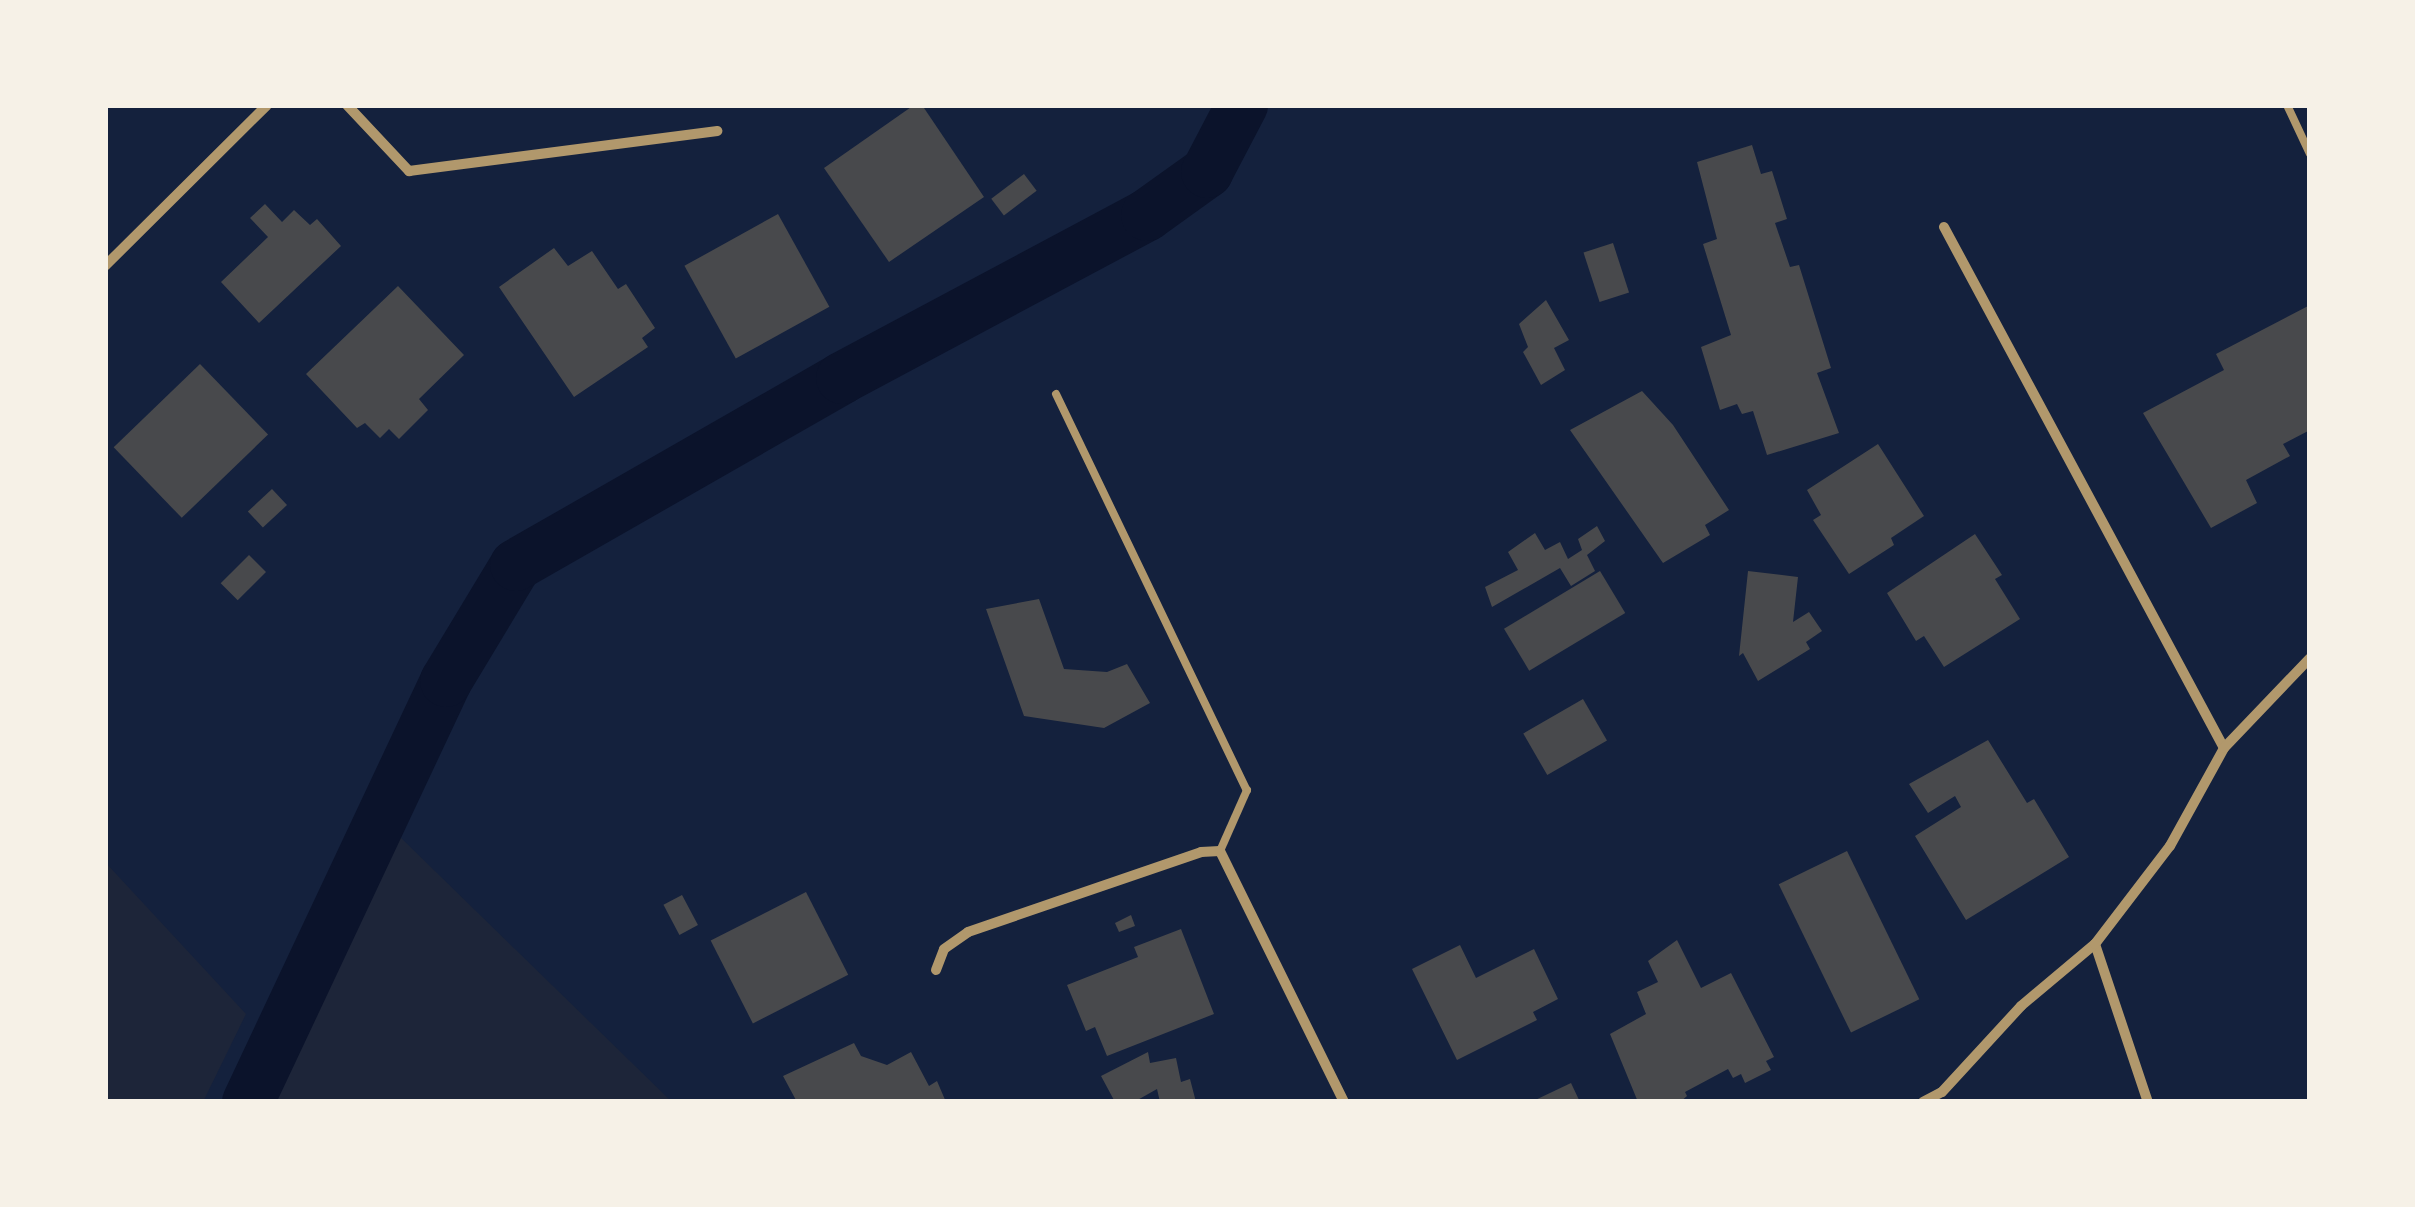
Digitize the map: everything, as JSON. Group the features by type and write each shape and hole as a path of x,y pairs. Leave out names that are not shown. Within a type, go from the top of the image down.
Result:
{"street":[{"path":"105,266 267,105"},
{"path":"347,105 409,171 717,130"},
{"path":"1944,227 2224,748"},
{"path":"1924,1102 1942,1092 2021,1006 2095,944 2170,846 2224,748 2310,658"},
{"path":"936,970 944,949 968,932 1201,852 1220,851 1344,1102"},
{"path":"2095,944 2148,1102"}],"lane":[{"path":"2286,105 2310,154"},
{"path":"1056,394 1247,790 1220,851"}],"shaded area":[{"path":"398,835 672,1102 271,1102"},
{"path":"105,862 246,1014 203,1102 105,1102"}],"building":[{"path":"914,105 922,105 984,197 889,262 824,168"},
{"path":"1752,145 1761,174 1772,171 1787,219 1775,223 1790,267 1799,265 1831,368 1817,373 1839,433 1767,455 1753,411 1742,414 1737,404 1720,410 1701,347 1731,335 1703,244 1717,239 1697,162"},
{"path":"1024,174 1037,191 1004,215 991,199"},
{"path":"265,204 282,222 294,210 310,225 317,219 341,246 259,323 221,282 268,237 250,218"},
{"path":"778,214 829,307 736,359 684,266"},
{"path":"1613,243 1629,292 1600,302 1584,253"},
{"path":"554,248 568,266 592,251 618,289 626,284 655,328 642,338 648,347 574,397 499,287"},
{"path":"398,286 464,355 419,399 428,410 399,439 389,429 380,438 365,423 357,428 306,374"},
{"path":"1546,300 1569,340 1554,348 1565,370 1541,385 1523,352 1528,347 1519,324"},
{"path":"2310,305 2310,430 2283,444 2290,456 2246,480 2257,503 2211,528 2143,413 2224,370 2216,354"},
{"path":"200,364 268,434 182,518 114,447"},
{"path":"1642,391 1673,425 1729,510 1705,525 1710,535 1663,563 1570,430"},
{"path":"1878,444 1924,516 1891,538 1894,545 1849,574 1813,520 1821,515 1807,490"},
{"path":"272,489 287,505 263,528 248,512"},
{"path":"1597,526 1605,541 1587,555 1595,571 1571,586 1560,568 1492,607 1485,587 1518,570 1508,552 1535,533 1545,550 1560,542 1568,559 1582,550 1578,539"},
{"path":"1975,534 2002,575 1995,579 2020,619 1944,667 1924,636 1916,641 1887,593"},
{"path":"249,555 266,572 238,600 221,583"},
{"path":"1600,571 1625,613 1529,671 1504,629"},
{"path":"1748,571 1798,577 1793,622 1809,612 1822,631 1806,642 1810,649 1758,681 1743,653 1739,656"},
{"path":"1039,599 1064,669 1107,672 1127,664 1150,703 1104,728 1024,716 986,609"},
{"path":"1583,699 1607,741 1547,775 1523,734"},
{"path":"1988,740 2027,803 2034,799 2069,857 1966,920 1915,836 1961,807 1955,796 1928,813 1909,784"},
{"path":"1847,851 1919,999 1851,1033 1779,884"},
{"path":"806,892 848,975 753,1023 711,941"},
{"path":"682,895 698,925 679,935 663,905"},
{"path":"1131,915 1135,926 1119,932 1115,923"},
{"path":"1181,929 1214,1014 1107,1056 1095,1027 1086,1031 1067,985 1138,957 1134,947"},
{"path":"1677,940 1701,988 1731,973 1774,1057 1766,1061 1771,1070 1745,1083 1741,1074 1733,1078 1728,1069 1685,1092 1687,1096 1680,1102 1638,1102 1610,1034 1646,1014 1637,992 1658,982 1648,961"},
{"path":"1460,945 1476,978 1534,949 1558,999 1533,1012 1537,1020 1457,1060 1412,969"},
{"path":"854,1043 861,1056 887,1065 911,1052 929,1086 937,1081 946,1102 797,1102 783,1076"},
{"path":"1148,1052 1150,1063 1176,1058 1181,1082 1190,1079 1196,1102 1160,1102 1157,1089 1134,1102 1115,1102 1101,1076"},
{"path":"1571,1083 1580,1102 1531,1102"}],"waterway":[{"path":"248,1102 446,681 516,565 842,378 1147,215 1207,172 1242,105"}]}
